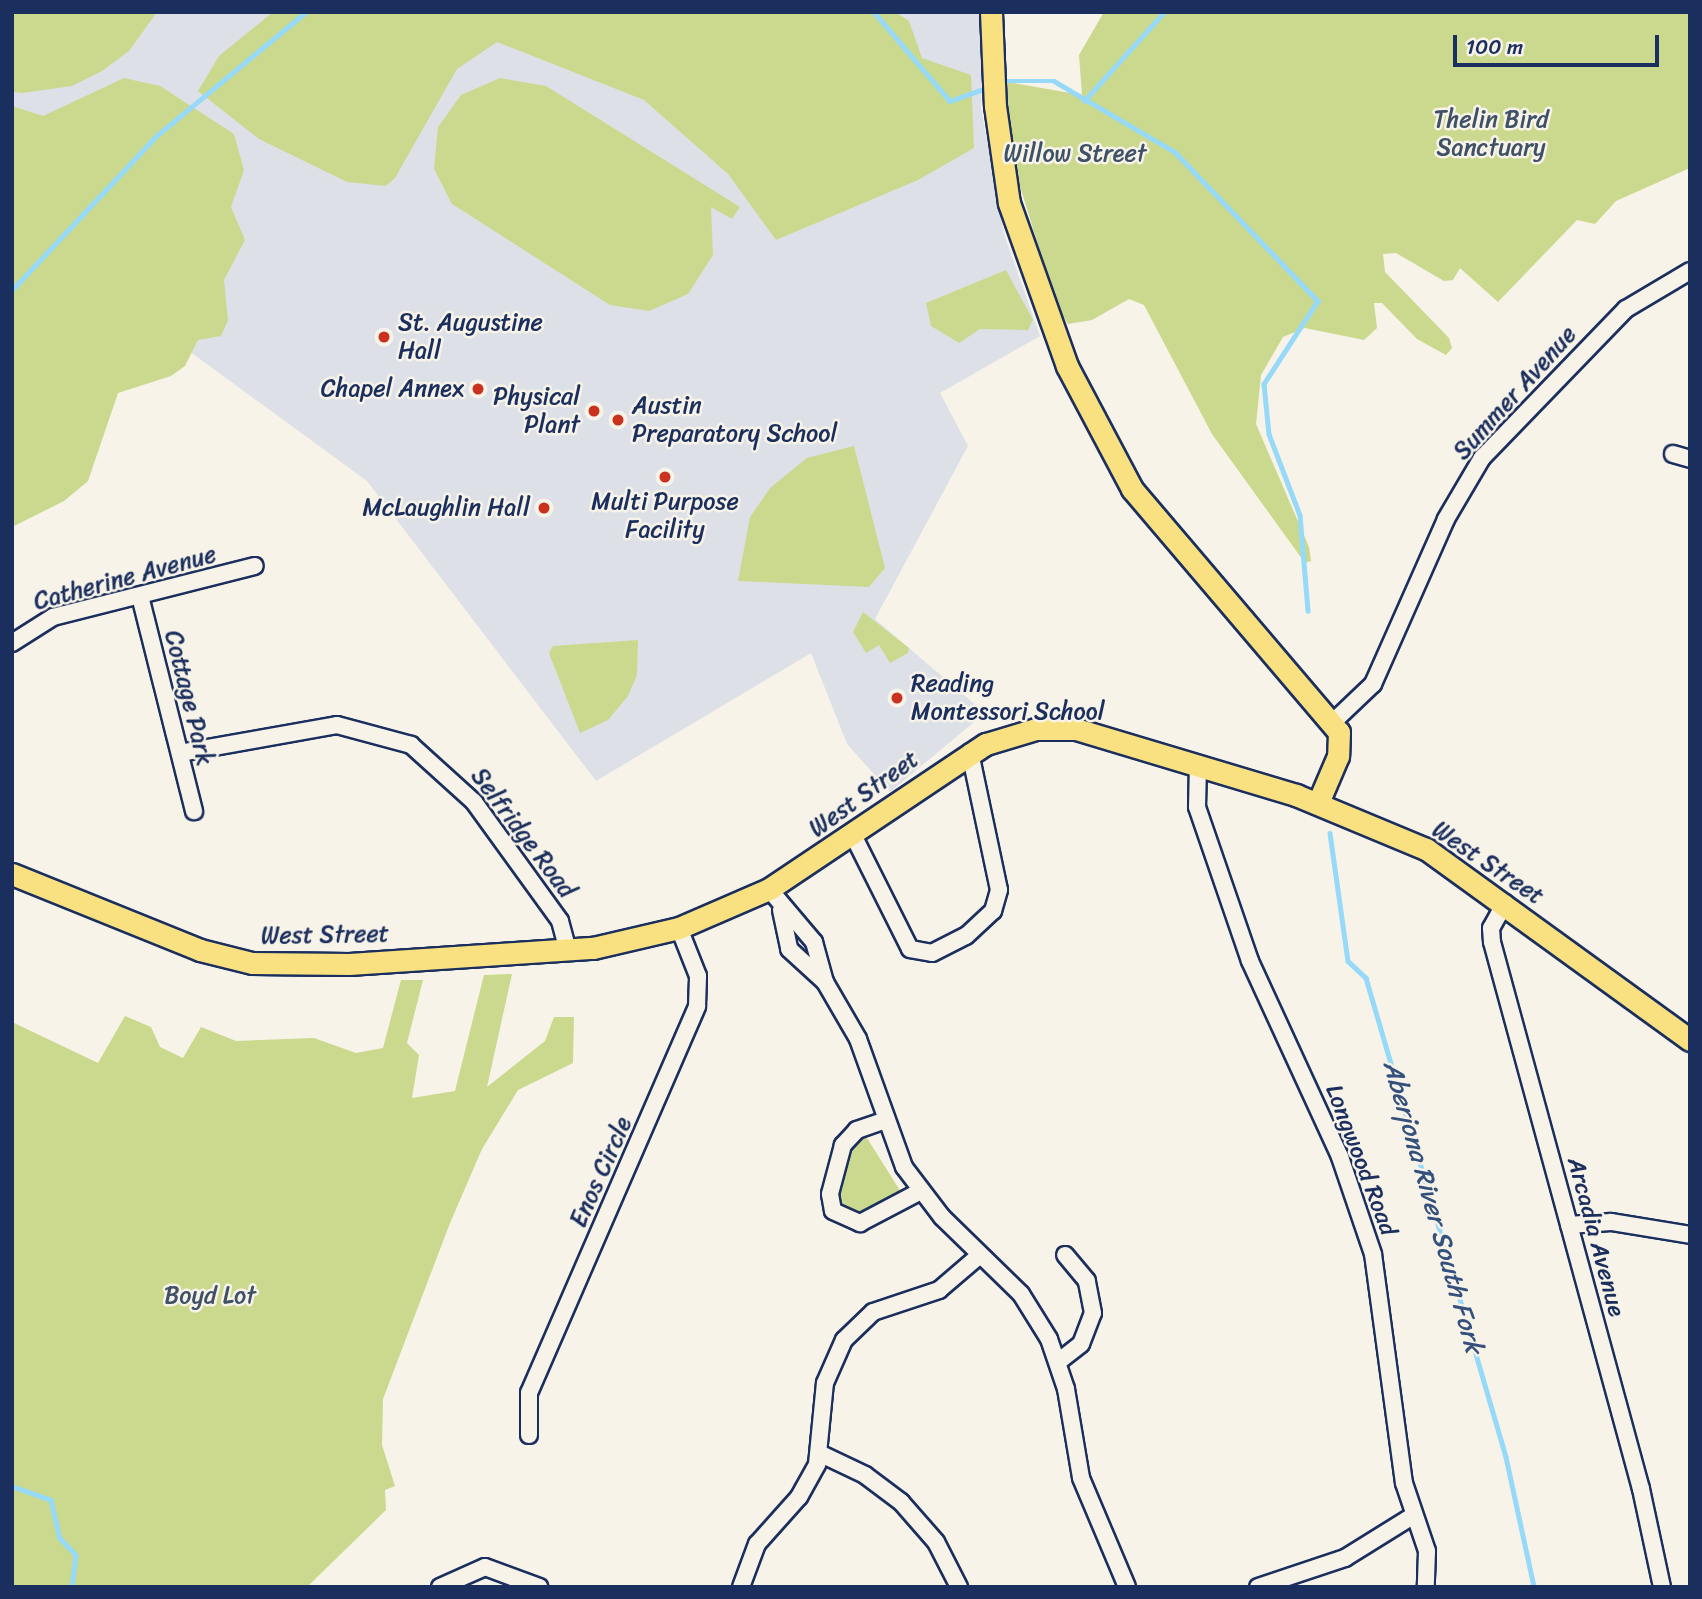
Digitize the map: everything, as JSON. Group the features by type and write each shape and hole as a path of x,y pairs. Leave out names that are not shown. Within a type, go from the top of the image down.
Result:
{"main road":[{"path":"991,12 995,106 1009,203 1078,392 1148,510 1332,723 1340,747 1318,803"},
{"name":"West Street","path":"12,874 200,950 252,963 568,951 680,928 769,889 854,837 970,752 1018,733 1076,729 1198,764 1318,803 1426,849 1505,903 1646,1014 1690,1040"}],"street":[{"name":"Summer Avenue","path":"1332,723 1373,684 1440,532 1482,458 1626,309 1690,271"},
{"path":"1673,454 1690,459"},
{"name":"Catherine Avenue","path":"12,643 53,617 255,566"},
{"name":"Cottage Park","path":"140,596 194,811"},
{"name":"Selfridge Road","path":"180,753 337,725 411,746 474,802 560,920 568,951"},
{"path":"854,837 910,949 932,953 966,936 993,911 999,890 970,752"},
{"name":"Longwood Road","path":"1198,764 1196,807 1250,961 1340,1157 1373,1254 1398,1448 1414,1515 1427,1551 1426,1587"},
{"path":"769,889 782,910 814,942 825,982 858,1039 883,1121 920,1191 1028,1303 1058,1362 1082,1478 1127,1587"},
{"name":"Arcadia Avenue","path":"1505,903 1490,936 1569,1225 1662,1587"},
{"path":"782,910 789,949 825,982"},
{"name":"Enos Circle","path":"529,1435 529,1393 697,1006 698,976 680,928"},
{"path":"883,1121 857,1130 843,1144 830,1194 833,1211 860,1223 920,1191"},
{"path":"1569,1225 1611,1222 1690,1235"},
{"path":"741,1587 757,1544 799,1497 821,1454 825,1383 844,1340 873,1312 939,1290 980,1255"},
{"path":"1058,1362 1081,1344 1093,1313 1087,1281 1065,1255"},
{"path":"821,1454 865,1475 901,1502 936,1542 959,1587"},
{"path":"1258,1587 1345,1558 1414,1515"},
{"path":"440,1587 485,1567 539,1587"}],"shaded area":[{"name":"Austin Preparatory School","path":"12,12 981,12 981,108 1004,234 1040,336 940,393 968,446 875,619 985,713 890,792 847,744 811,653 596,781 367,481 152,324 12,492"}],"green space":[{"path":"12,12 157,12 129,51 102,71 72,86 22,93 12,92"},
{"path":"273,12 895,12 909,21 922,58 971,75 974,148 918,180 776,240 728,174 644,100 497,42 457,69 395,178 386,186 347,182 259,139 198,91 219,56"},
{"path":"1104,12 1690,12 1690,168 1616,201 1595,224 1577,220 1498,302 1460,268 1453,280 1444,281 1396,253 1383,254 1385,272 1449,338 1452,348 1446,355 1417,339 1382,303 1374,303 1377,328 1364,340 1305,328 1283,337 1261,375 1256,424 1309,547 1311,561 1305,563 1212,434 1144,305 1129,299 1092,320 1068,324 1057,306 1019,183 1002,81 1082,95 1079,55"},
{"path":"124,78 160,86 234,134 244,170 231,207 245,240 224,280 228,320 221,336 198,340 185,366 171,376 118,393 88,481 64,501 12,527 12,106 43,116"},
{"path":"500,78 546,86 740,207 732,219 711,207 713,255 688,294 649,311 610,305 452,204 434,169 438,127 461,95"},
{"path":"1006,270 1033,320 1028,330 980,329 959,343 931,326 926,303"},
{"path":"854,446 885,568 869,587 738,581 750,517 770,488 807,458"},
{"path":"863,612 909,648 908,653 890,663 879,645 866,653 853,632"},
{"path":"638,640 637,675 628,696 608,720 580,733 549,653 553,646"},
{"name":"Boyd Lot","path":"512,974 487,1087 545,1041 554,1017 574,1017 573,1063 518,1090 482,1149 450,1223 383,1399 382,1445 395,1486 385,1490 386,1510 307,1587 12,1587 12,1022 98,1063 125,1016 151,1027 160,1047 183,1058 201,1027 236,1041 314,1038 356,1053 383,1048 401,980 423,980 407,1043 419,1055 412,1098 455,1091 484,975"},
{"path":"865,1135 901,1192 875,1209 843,1217 834,1189 854,1138"}],"waterway":[{"path":"12,290 154,138 306,12"},
{"path":"874,12 950,101 981,90"},
{"path":"1084,101 1164,12"},
{"name":"Aberjona River South Fork","path":"1005,81 1054,81 1175,152 1318,301 1264,384 1269,434 1300,515 1308,611"},
{"name":"Aberjona River South Fork","path":"1330,833 1348,961 1366,978 1506,1457 1534,1587"},
{"path":"12,1486 51,1500 60,1538 76,1555 72,1587"}],"place":[{"name":"St. Augustine Hall","path":"384,337"},
{"name":"Chapel Annex","path":"478,389"},
{"name":"Physical Plant","path":"594,411"},
{"name":"Austin Preparatory School","path":"618,420"},
{"name":"Multi Purpose Facility","path":"665,477"},
{"name":"McLaughlin Hall","path":"544,508"},
{"name":"Reading Montessori School","path":"897,698"}],"park label":[{"name":"Thelin Bird Sanctuary","path":"1491,134"},
{"name":"Willow Street","path":"1075,154"}]}
